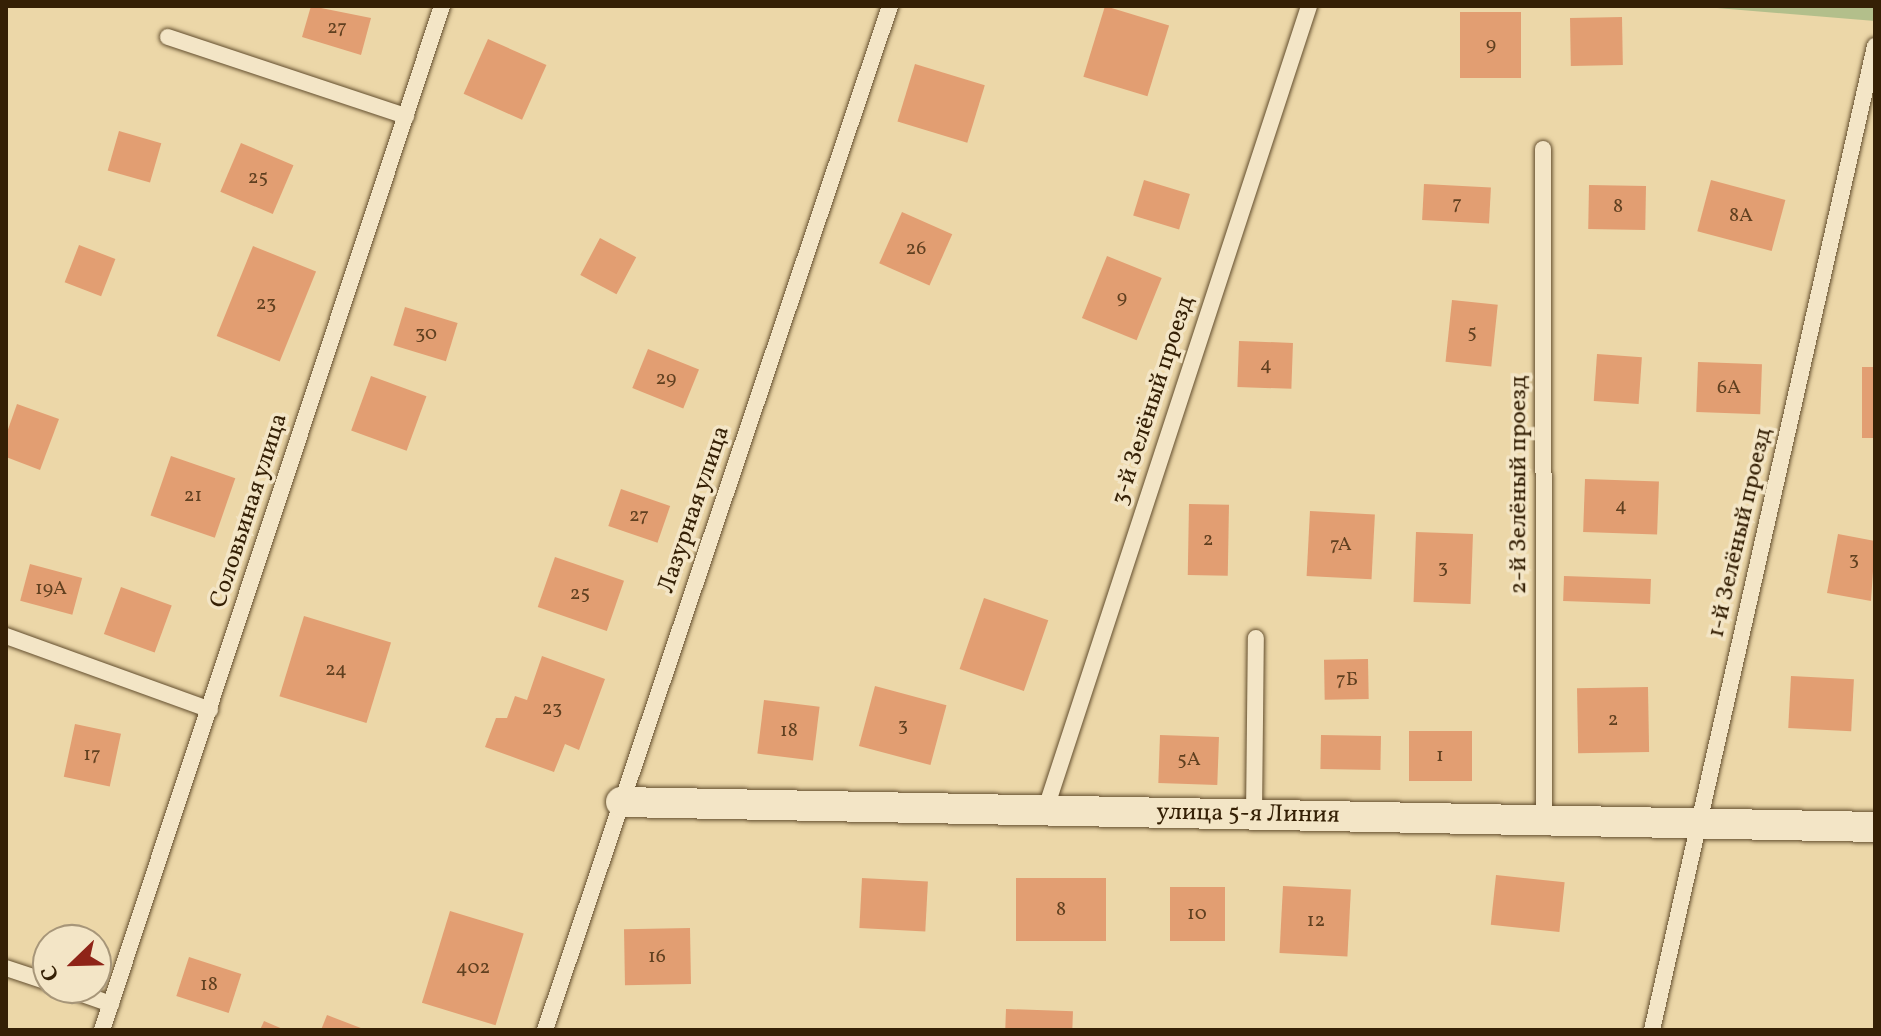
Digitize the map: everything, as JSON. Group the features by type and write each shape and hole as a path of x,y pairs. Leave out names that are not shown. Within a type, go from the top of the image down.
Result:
{"street":[{"name":"улица 5-я Линия","path":"621,802 1875,827"}],"lane":[{"name":"Соловьиная улица","path":"112,1001 442,6"},
{"name":"Лазурная улица","path":"545,1030 890,6"},
{"name":"3-й Зелёный проезд","path":"1045,811 1309,6"},
{"path":"168,37 406,116"},
{"name":"1-й Зелёный проезд","path":"1652,1030 1875,46"},
{"name":"2-й Зелёный проезд","path":"1543,149 1544,821"},
{"path":"6,636 210,710"},
{"path":"1254,815 1256,638"},
{"path":"6,968 32,977"},
{"name":"Соловьиная улица","path":"102,1030 111,1004"}],"green space":[{"path":"1693,6 1875,6 1875,21"}],"building":[{"path":"311,6 371,18 361,55 302,37"},
{"path":"1105,6 1169,26 1147,96 1083,77"},
{"path":"1460,12 1521,12 1521,78 1460,78"},
{"path":"1622,17 1623,65 1571,66 1570,18"},
{"path":"488,39 546,65 522,120 464,94"},
{"path":"915,64 985,85 967,143 897,121"},
{"path":"119,131 161,143 150,183 108,170"},
{"path":"241,143 293,165 273,214 220,192"},
{"path":"1144,180 1190,194 1179,229 1133,215"},
{"path":"1711,180 1785,200 1772,251 1697,231"},
{"path":"1424,184 1491,188 1489,223 1422,220"},
{"path":"1589,185 1646,186 1645,230 1588,229"},
{"path":"902,212 952,234 929,286 879,263"},
{"path":"600,238 636,257 616,294 580,275"},
{"path":"79,245 115,259 101,296 65,282"},
{"path":"253,246 316,271 280,361 217,336"},
{"path":"1107,256 1162,278 1137,340 1082,318"},
{"path":"1452,300 1498,305 1491,366 1446,362"},
{"path":"405,307 458,323 446,361 393,345"},
{"path":"1239,341 1293,343 1291,389 1237,387"},
{"path":"648,349 699,370 683,409 632,388"},
{"path":"1597,354 1642,357 1639,404 1594,401"},
{"path":"1698,362 1762,364 1760,414 1696,412"},
{"path":"1862,367 1875,367 1875,438 1862,438"},
{"path":"371,376 426,396 407,451 351,431"},
{"path":"17,404 59,419 40,470 6,457 6,435"},
{"path":"171,456 235,478 215,538 150,516"},
{"path":"1585,479 1659,482 1657,535 1583,532"},
{"path":"621,489 670,506 657,543 608,526"},
{"path":"1189,504 1229,505 1228,576 1188,575"},
{"path":"1310,511 1375,514 1372,579 1307,576"},
{"path":"1416,532 1473,534 1471,604 1414,602"},
{"path":"1838,534 1875,541 1871,601 1827,593"},
{"path":"555,557 624,581 607,631 538,607"},
{"path":"30,564 82,578 72,615 20,601"},
{"path":"1564,576 1651,579 1650,604 1563,601"},
{"path":"121,587 172,605 155,652 104,634"},
{"path":"984,598 1048,620 1024,691 960,669"},
{"path":"304,616 391,643 366,723 279,696"},
{"path":"542,656 605,679 579,750 565,744 554,772 485,747 496,718 507,718 515,696 527,700"},
{"path":"1368,659 1369,699 1325,700 1324,660"},
{"path":"1791,676 1854,679 1851,731 1788,728"},
{"path":"875,686 946,705 930,765 859,746"},
{"path":"1648,687 1649,752 1578,753 1577,688"},
{"path":"764,700 820,707 813,760 757,754"},
{"path":"75,724 121,734 110,787 64,777"},
{"path":"1409,731 1472,731 1472,781 1409,781"},
{"path":"1160,735 1219,737 1217,785 1158,783"},
{"path":"1321,735 1381,736 1380,770 1320,769"},
{"path":"1496,875 1565,882 1559,932 1491,925"},
{"path":"862,878 928,881 925,931 859,928"},
{"path":"1016,878 1106,878 1106,941 1016,941"},
{"path":"1283,886 1351,890 1347,956 1279,953"},
{"path":"1170,887 1225,887 1225,941 1170,941"},
{"path":"450,911 524,934 496,1025 422,1003"},
{"path":"690,928 691,984 625,985 624,929"},
{"path":"189,957 241,974 229,1013 176,996"},
{"path":"1006,1009 1073,1011 1072,1030 1005,1030"},
{"path":"327,1015 366,1030 321,1030"},
{"path":"264,1021 285,1030 260,1030"}]}
